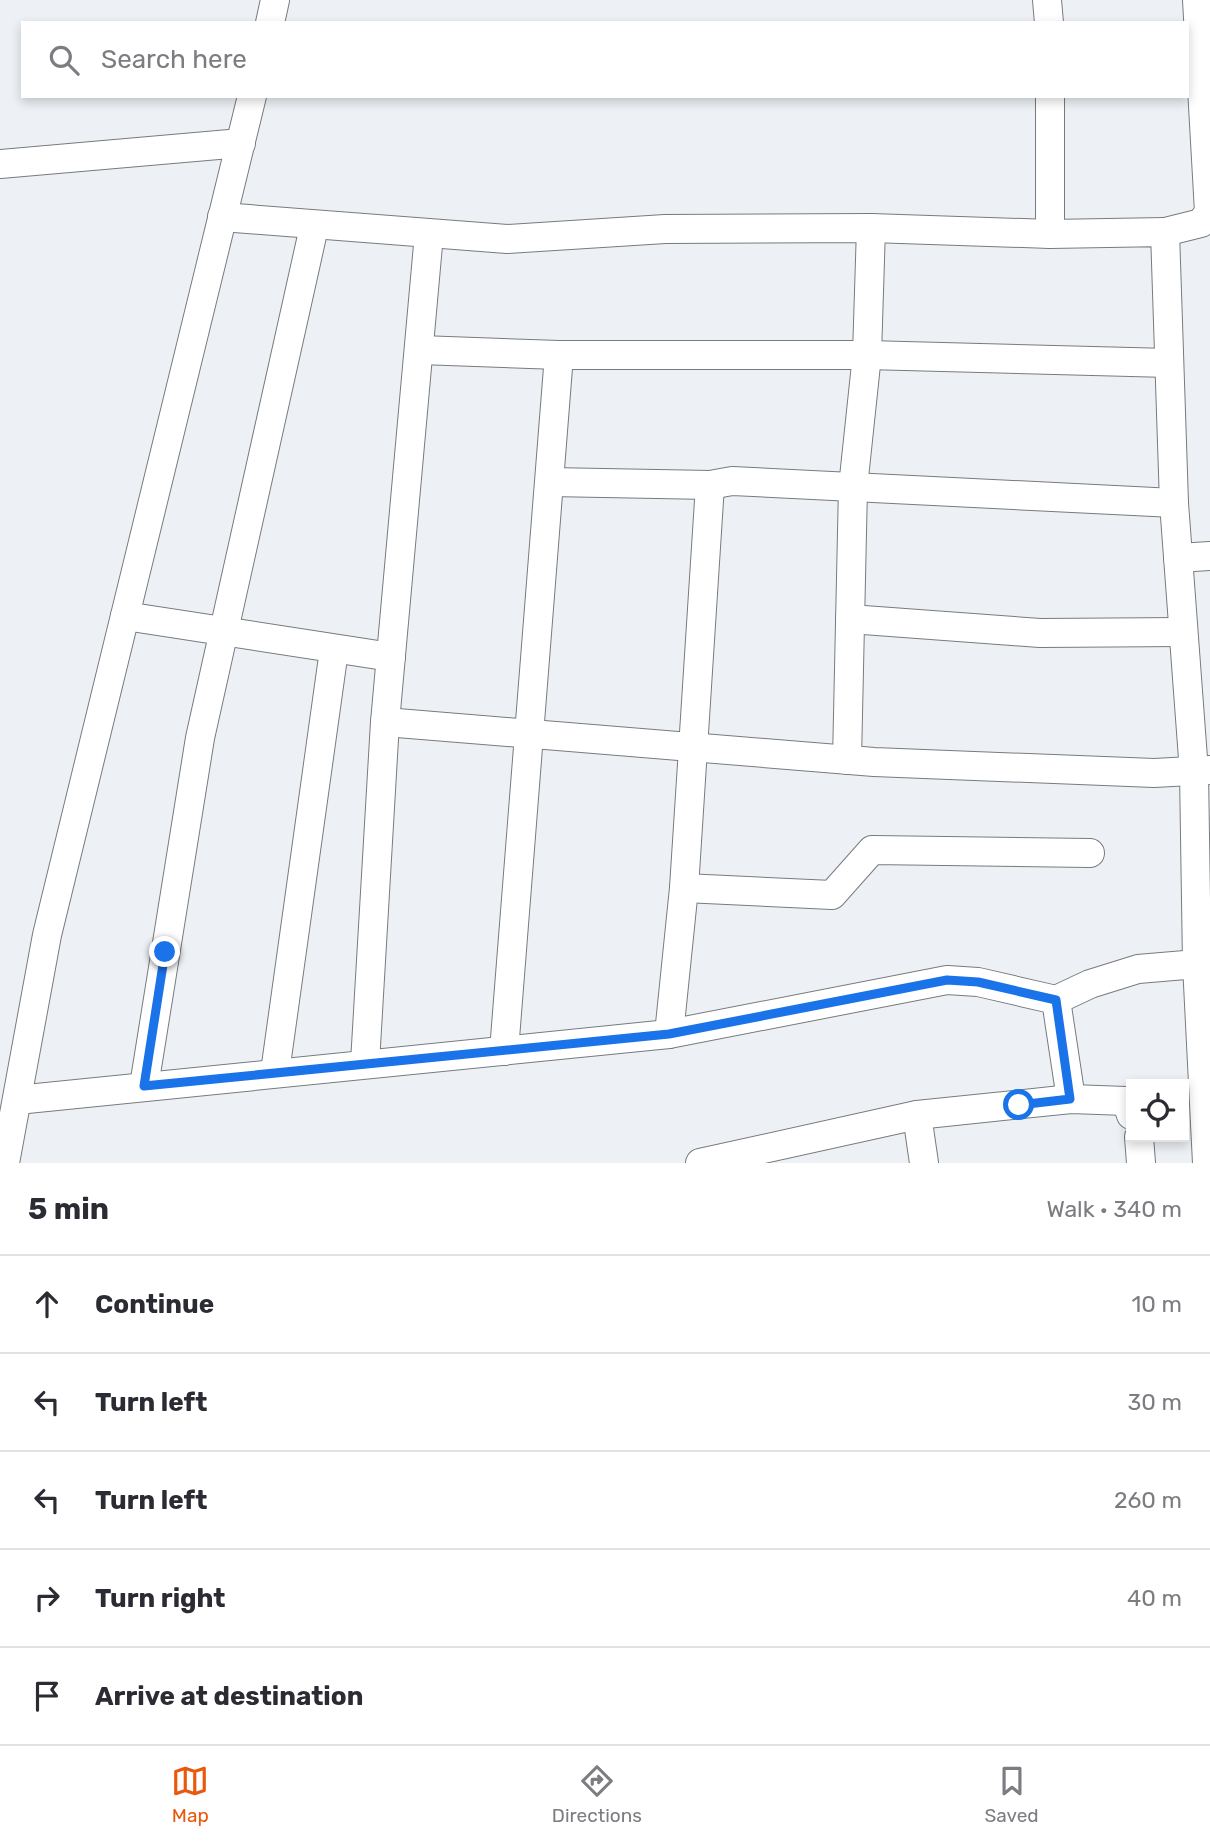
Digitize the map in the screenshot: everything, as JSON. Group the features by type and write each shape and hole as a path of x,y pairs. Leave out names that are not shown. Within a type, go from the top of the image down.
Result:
{"street":[{"path":"270,21 275,0"},
{"path":"1047,0 1049,21"},
{"path":"222,217 314,227 507,239 665,229 871,228 1051,234 1165,232 1201,223 1209,212 1197,0"},
{"path":"5,1163 47,935 252,98"},
{"path":"1050,98 1051,234"},
{"path":"0,164 241,143"},
{"path":"144,1086 200,738 221,632 314,227"},
{"path":"847,760 853,487 867,355 871,228"},
{"path":"1165,232 1174,503 1182,632 1202,771 1195,1135 1207,1163"},
{"path":"365,1063 385,722 429,234"},
{"path":"420,350 559,355 867,355 1169,363"},
{"path":"504,1051 559,355"},
{"path":"550,482 710,485 732,481 1174,503"},
{"path":"669,1034 684,888 710,485"},
{"path":"1178,558 1210,556"},
{"path":"125,617 391,657"},
{"path":"850,619 1040,633 1182,632"},
{"path":"275,1072 334,650"},
{"path":"385,722 847,760 1202,771"},
{"path":"684,888 832,895 872,850 1090,853"},
{"path":"17,1100 669,1034 947,980 978,982 1056,1000 1090,984 1138,969 1197,964"},
{"path":"1056,1000 1070,1099"},
{"path":"700,1163 917,1115 1070,1099 1126,1101"},
{"path":"917,1115 924,1163"},
{"path":"1139,1142 1141,1163"}],"route":[{"path":"165,952 144,1086 669,1034 947,980 978,982 1056,1000 1070,1099 1019,1105"}]}
